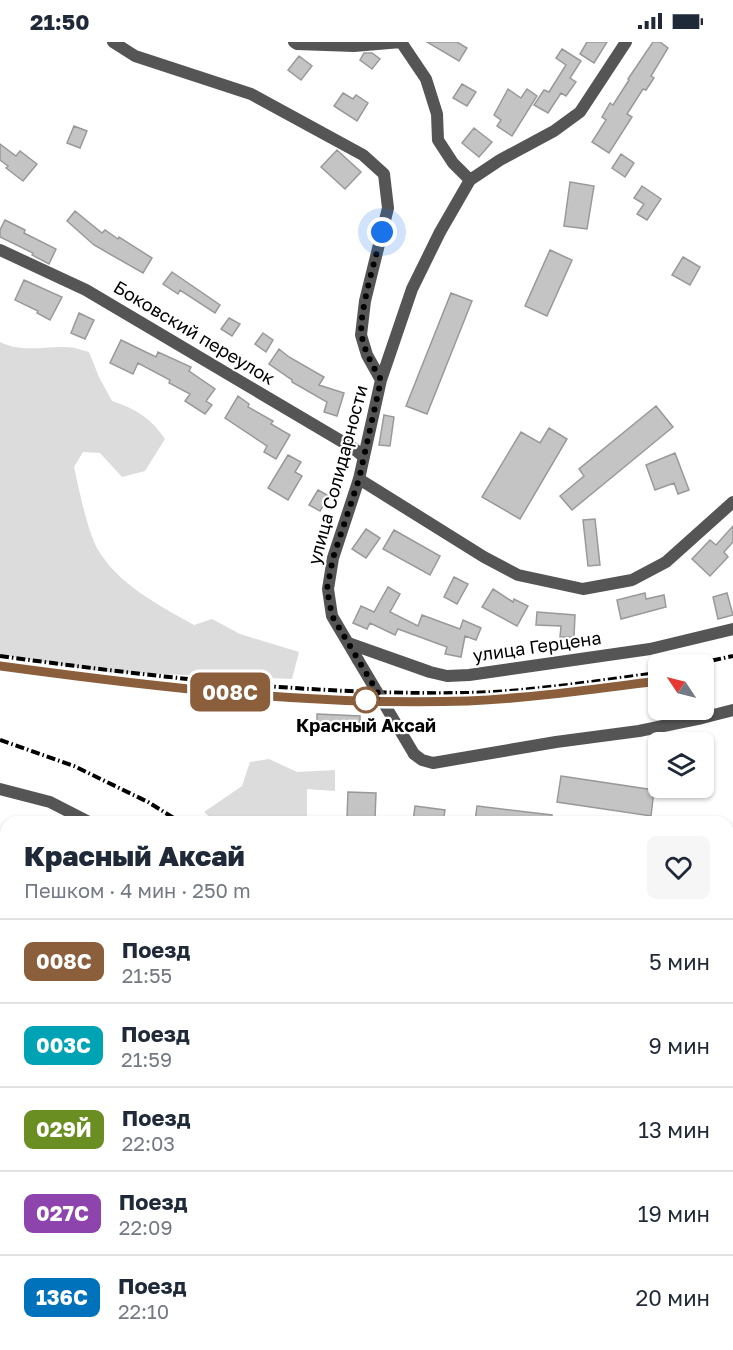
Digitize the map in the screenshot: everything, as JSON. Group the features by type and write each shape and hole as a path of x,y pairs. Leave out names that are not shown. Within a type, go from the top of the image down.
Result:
{"street":[{"path":"113,42 135,56 187,71 250,94 363,155 384,174 388,208 365,301 361,334 367,355 381,380"},
{"path":"294,42 354,46 401,42 426,79 437,114 438,140 453,163 470,180"},
{"name":"улица Солидарности","path":"348,643 332,616 327,589 333,558 359,479 381,380 412,289 440,232 470,180 500,160 554,131 580,112 626,42"},
{"name":"Боковский переулок","path":"0,250 106,301 353,448 364,457"},
{"path":"359,479 484,557 518,575 583,590 632,580 666,562 733,502"},
{"name":"улица Герцена","path":"348,643 447,676 469,675 650,649 733,629"},
{"path":"348,643 414,754 422,760 433,763 556,742 639,731 733,710"},
{"path":"0,789 50,802 77,816"}],"shaded area":[{"path":"0,342 16,347 69,347 89,352 112,401 142,415 165,439 145,471 122,477 100,453 83,452 74,467 84,509 97,548 116,573 140,593 194,625 212,619 240,634 299,652 292,679 105,672 0,655"},
{"path":"269,759 297,772 335,770 335,791 307,789 307,816 208,816 204,812 242,786 250,762"}],"building":[{"path":"427,42 457,42 467,48 459,61"},
{"path":"587,42 607,42 594,63 580,54"},
{"path":"653,42 660,42 668,48 651,76 654,78 646,90 643,89 627,114 632,117 609,153 592,142 606,120 602,117 610,103 613,105"},
{"path":"562,49 581,61 570,78 576,82 566,96 561,93 548,113 534,105 544,90 549,92 566,65 556,58"},
{"path":"364,53 372,53 380,59 372,69 360,60"},
{"path":"299,56 312,66 301,80 288,70"},
{"path":"462,84 476,92 467,106 453,98"},
{"path":"508,89 521,98 527,89 537,96 512,136 497,126 501,120 494,115"},
{"path":"343,93 353,99 356,95 368,103 357,121 334,106"},
{"path":"74,126 87,131 80,148 67,143"},
{"path":"474,128 492,142 479,157 462,143"},
{"path":"0,144 16,156 20,151 37,164 23,181 6,168 8,166 0,160"},
{"path":"337,150 361,172 345,189 321,167"},
{"path":"621,154 634,163 625,177 612,168"},
{"path":"570,182 594,186 587,229 564,226"},
{"path":"642,186 661,199 647,220 637,214 644,204 634,198"},
{"path":"75,211 102,233 105,230 118,239 119,237 152,258 143,273 94,245 67,221"},
{"path":"5,220 25,230 24,233 56,249 49,264 32,255 33,253 0,237 0,230"},
{"path":"550,250 572,260 547,316 525,306"},
{"path":"683,257 700,267 690,285 672,275"},
{"path":"172,272 220,305 215,313 180,290 178,294 163,284"},
{"path":"24,280 62,297 50,320 37,313 38,311 15,300"},
{"path":"451,293 472,301 427,414 406,406"},
{"path":"79,313 94,320 85,339 71,333"},
{"path":"229,318 240,324 232,336 221,329"},
{"path":"263,333 273,340 266,352 255,344"},
{"path":"121,340 156,357 158,352 191,367 189,371 215,389 206,401 212,405 205,414 185,401 190,394 169,383 170,380 138,363 133,374 110,363"},
{"path":"279,349 324,377 319,385 344,393 337,416 324,412 327,402 292,382 269,364"},
{"path":"238,396 249,404 248,407 273,421 271,424 290,435 276,459 264,452 267,446 225,418"},
{"path":"656,406 673,427 572,510 560,496 584,476 579,469"},
{"path":"384,415 394,417 390,446 379,445"},
{"path":"549,428 567,439 520,519 482,497 521,432 540,443"},
{"path":"675,453 689,490 678,494 674,483 655,490 646,465"},
{"path":"288,455 301,462 295,472 302,476 288,500 268,488"},
{"path":"318,490 329,496 320,511 309,505"},
{"path":"595,519 600,565 588,566 583,520"},
{"path":"733,526 733,542 724,552 728,557 710,576 692,559 710,540 716,545"},
{"path":"366,529 380,538 366,558 352,549"},
{"path":"394,530 440,556 430,575 383,549"},
{"path":"454,577 468,584 457,604 444,597"},
{"path":"388,587 400,594 390,612 418,626 422,615 460,629 463,620 481,628 476,640 465,636 461,657 445,654 447,647 398,629 395,635 370,623 367,629 353,623 361,606 374,612"},
{"path":"493,589 513,602 514,599 528,606 517,626 482,607"},
{"path":"645,593 646,599 664,595 666,607 621,619 617,600"},
{"path":"727,593 733,615 718,619 713,597"},
{"path":"537,612 575,615 574,637 560,637 561,626 536,625"},
{"path":"317,714 360,716 360,728 317,726"},
{"path":"561,776 648,789 648,798 653,798 651,816 557,802"},
{"path":"348,792 376,793 375,816 347,816"},
{"path":"415,806 445,810 444,816 414,816"},
{"path":"477,806 552,815 552,816 476,816"}],"railway":[{"path":"0,656 232,683 407,693 513,691 648,674"},
{"path":"714,660 733,656"},
{"path":"0,666 174,688 238,693"},
{"path":"0,740 74,766 148,802 170,816"}],"train":[{"name":"008С","path":"0,666 174,688 270,696 366,700 467,701 564,694 648,682"}],"place":[{"name":"Красный Аксай","path":"366,700"}],"route":[{"path":"366,700 381,698 332,616 327,589 333,558 359,479 381,380 367,355 361,334 365,301 382,232"}]}
